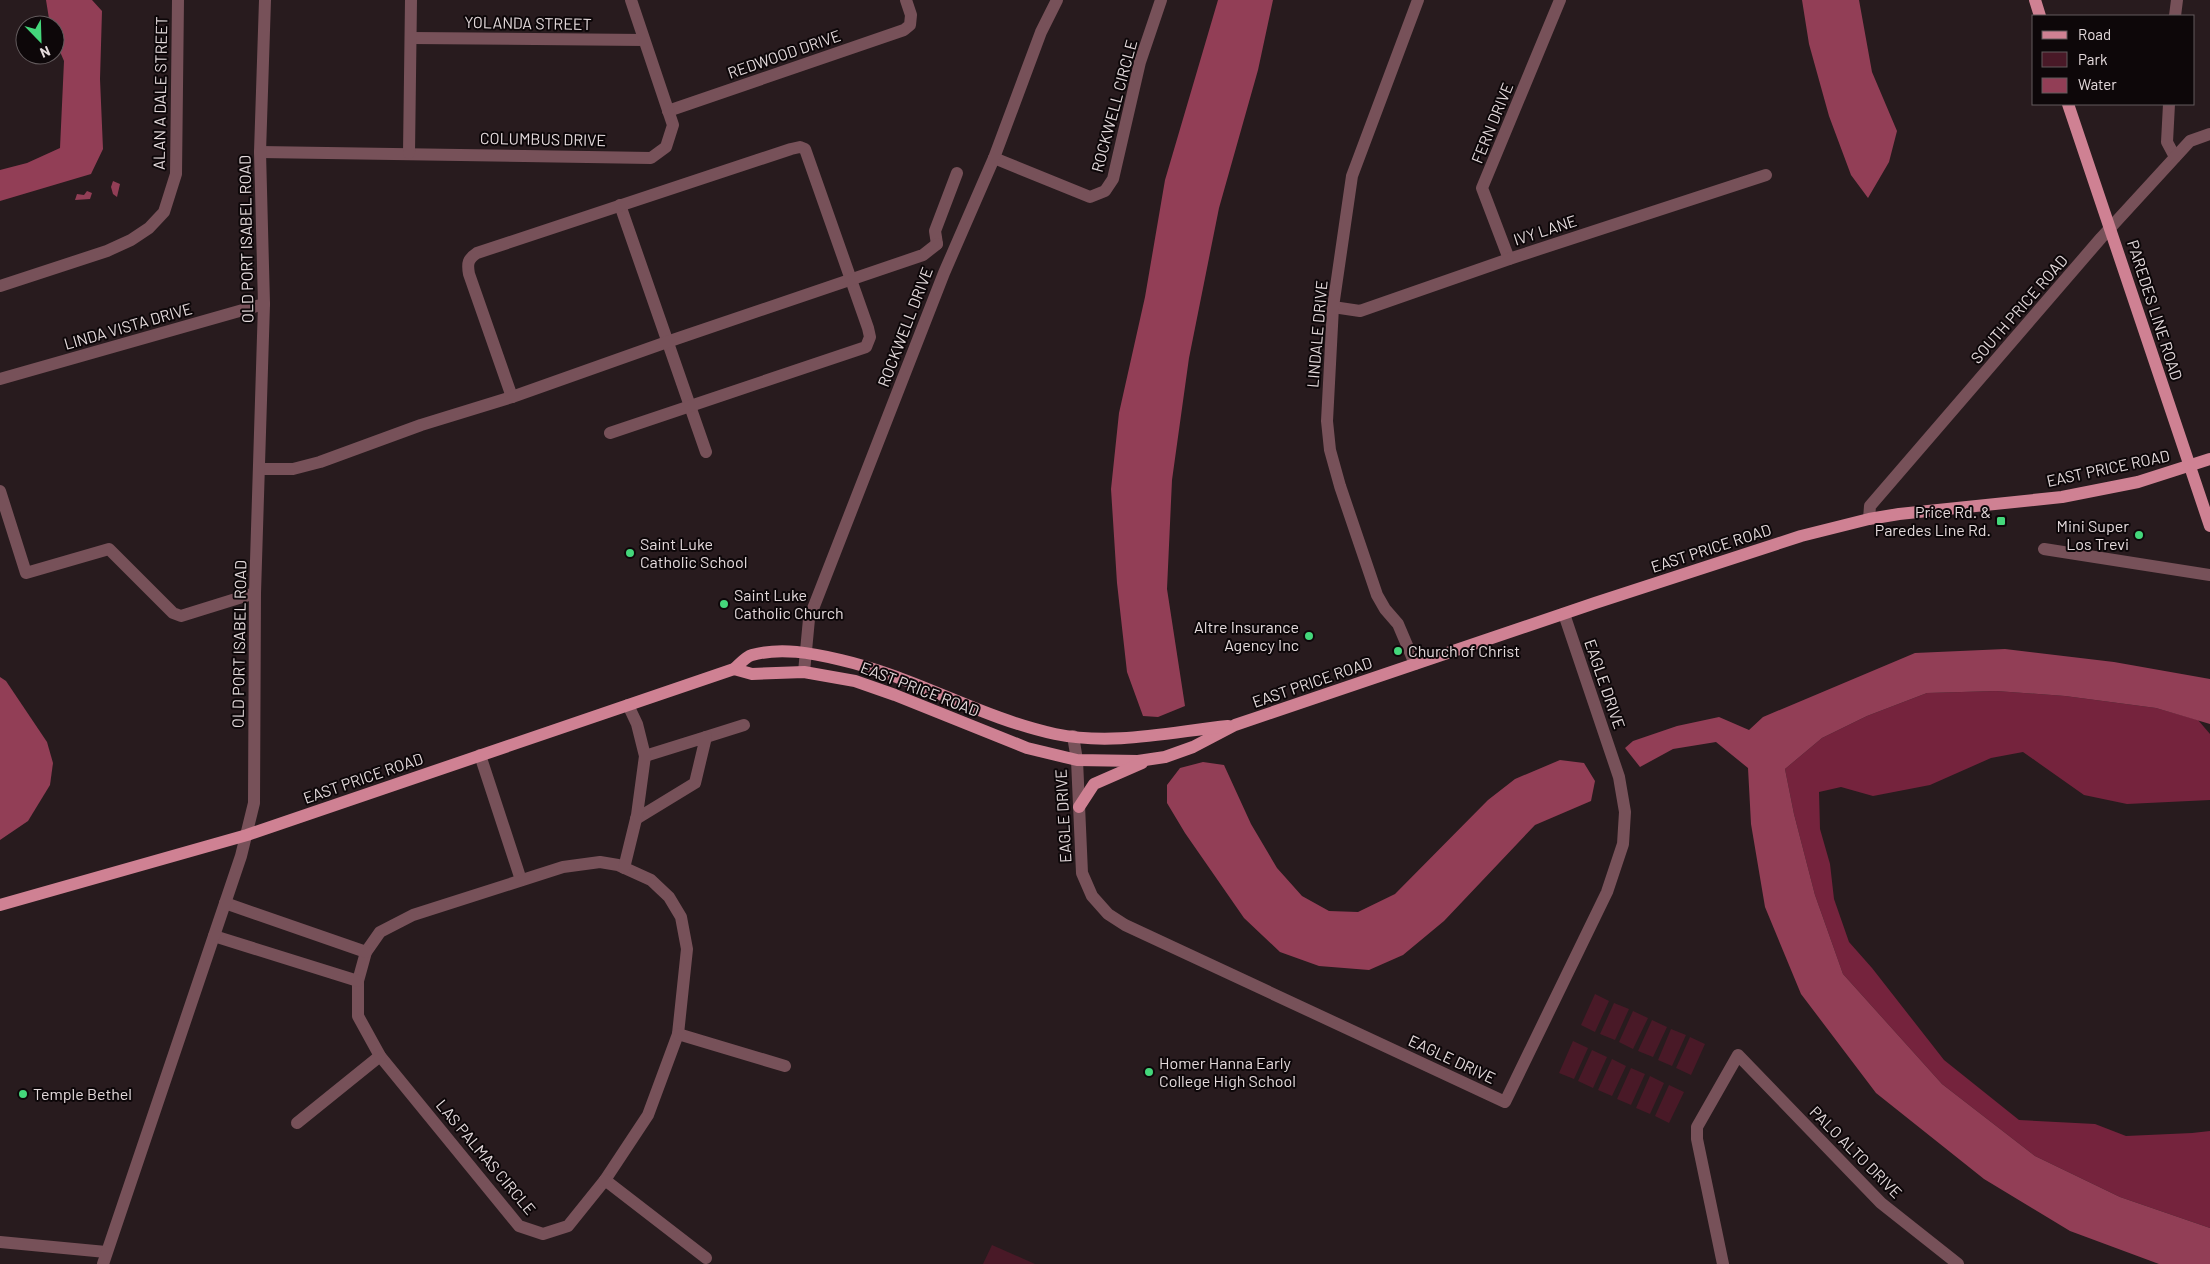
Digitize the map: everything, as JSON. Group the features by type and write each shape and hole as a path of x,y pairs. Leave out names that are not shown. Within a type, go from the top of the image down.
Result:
{"main road":[{"path":"2034,0 2040,15"},
{"name":"PAREDES LINE ROAD","path":"2068,105 2210,526"},
{"name":"EAST PRICE ROAD","path":"734,669 752,674 804,672 855,681 875,687 1027,748 1077,760 1152,759 1165,757 1193,747 1235,726 1801,536 1869,519 1936,509 2062,497 2138,482 2210,459"},
{"name":"EAST PRICE ROAD","path":"0,905 247,834 734,669 750,656 781,652 808,652 874,667 1006,720 1057,734 1104,739 1136,738 1235,726"},
{"path":"1079,807 1094,784 1152,759"}],"street":[{"name":"ALAN A DALE STREET","path":"0,286 131,240 149,228 164,212 176,174 178,0"},
{"name":"OLD PORT ISABEL ROAD","path":"104,1258 214,936 247,834 254,803 255,593 264,304 260,152 265,0"},
{"path":"409,152 411,0"},
{"name":"COLUMBUS DRIVE","path":"260,152 409,152 651,158 666,147 673,125 631,0"},
{"name":"REDWOOD DRIVE","path":"668,111 904,30 910,25 911,15 906,0"},
{"name":"ROCKWELL DRIVE","path":"804,672 808,652 810,619 953,251 994,158 1041,32 1057,0"},
{"name":"ROCKWELL CIRCLE","path":"994,158 1090,197 1105,191 1113,180 1140,62 1161,0"},
{"name":"LINDALE DRIVE","path":"1416,664 1398,624 1385,609 1378,595 1340,486 1330,450 1327,421 1333,307 1352,176 1418,0"},
{"name":"FERN DRIVE","path":"1509,259 1482,188 1560,0"},
{"path":"2175,15 2177,0"},
{"name":"YOLANDA STREET","path":"411,38 644,40"},
{"path":"2169,105 2167,142 2175,157"},
{"name":"SOUTH PRICE ROAD","path":"1869,519 1871,504 2110,228 2190,141 2210,134"},
{"path":"512,397 469,274 468,260 477,253 620,205 800,147 805,149 868,328 870,337 866,347 610,433"},
{"path":"936,244 935,230 957,173"},
{"name":"IVY LANE","path":"1333,307 1360,311 1509,259 1766,175"},
{"path":"620,205 706,452"},
{"path":"259,469 293,469 320,462 421,425 512,397 872,272 882,262 936,244 953,251"},
{"name":"LINDA VISTA DRIVE","path":"0,379 264,304"},
{"path":"0,491 26,573 109,549 173,613 181,616 255,593"},
{"path":"2044,549 2210,575"},
{"name":"EAGLE DRIVE","path":"1073,736 1077,760 1082,873 1092,896 1108,914 1125,925 1505,1102 1607,892 1623,844 1625,812 1619,778 1564,614"},
{"path":"624,868 636,819 645,756 638,724 628,705"},
{"path":"645,756 744,725"},
{"path":"636,819 695,783 706,736"},
{"path":"480,755 521,880"},
{"name":"LAS PALMAS CIRCLE","path":"600,862 624,868 651,880 669,897 681,917 687,949 678,1034 648,1115 605,1180 568,1226 543,1234 519,1226 380,1056 358,1016 358,981 366,952 380,932 413,915 563,867 600,862"},
{"path":"224,904 366,952"},
{"path":"214,936 358,981"},
{"path":"678,1034 785,1066"},
{"name":"PALO ALTO DRIVE","path":"1723,1264 1697,1139 1697,1127 1738,1055 1881,1203 1958,1264"},
{"path":"297,1123 380,1056"},
{"path":"605,1180 706,1258"},
{"path":"0,1242 104,1258"}],"green space":[{"path":"1595,994 1609,1001 1595,1032 1581,1025"},
{"path":"1614,1003 1629,1009 1615,1040 1600,1034"},
{"path":"1633,1011 1648,1018 1633,1049 1619,1042"},
{"path":"1652,1020 1667,1027 1653,1057 1638,1051"},
{"path":"1671,1029 1686,1035 1672,1066 1658,1060"},
{"path":"1690,1037 1705,1044 1691,1075 1676,1068"},
{"path":"1573,1041 1588,1048 1574,1079 1559,1073"},
{"path":"1592,1050 1607,1057 1593,1088 1578,1081"},
{"path":"1612,1059 1626,1066 1612,1096 1598,1090"},
{"path":"1631,1068 1645,1074 1631,1105 1617,1099"},
{"path":"1650,1076 1664,1083 1650,1114 1636,1108"},
{"path":"1669,1085 1684,1092 1669,1123 1655,1116"},
{"path":"992,1245 1035,1264 983,1264"}],"shaded area":[{"path":"1996,691 2065,696 2156,708 2198,720 2210,734 2210,800 2127,804 2084,795 2023,752 1991,758 1930,785 1873,796 1841,787 1819,792 1820,829 1830,864 1834,899 1849,942 1872,968 1944,1060 2019,1120 2095,1124 2126,1136 2210,1131 2210,1228 2120,1197 2035,1156 1942,1084 1843,974 1815,895 1794,814 1785,769 1822,738 1867,716 1927,693"}],"water":[{"path":"46,0 92,0 102,11 100,79 103,149 91,174 0,201 0,170 27,163 60,148 65,65 65,15 48,15"},
{"path":"1218,0 1273,0 1258,70 1219,208 1189,358 1172,480 1167,589 1185,706 1158,717 1143,716 1127,672 1117,583 1111,489 1119,413 1145,297 1165,180"},
{"path":"1802,0 1859,0 1872,72 1897,131 1889,162 1868,198 1851,175 1829,116 1809,44"},
{"path":"113,181 120,184 117,197 113,194 111,187"},
{"path":"87,191 92,193 90,199 75,200 77,194 84,195"},
{"path":"2005,649 2114,662 2210,679 2210,724 2156,708 2065,696 1996,691 1927,693 1867,716 1822,738 1785,769 1794,814 1815,895 1843,974 1942,1084 2035,1156 2120,1197 2210,1228 2210,1264 2159,1264 2070,1231 1984,1179 1876,1093 1801,994 1765,907 1751,824 1748,768 1716,742 1673,749 1640,767 1625,748 1633,741 1677,726 1719,717 1749,730 1763,717 1915,653"},
{"path":"0,677 6,681 47,742 53,763 50,785 28,821 0,840"},
{"path":"1560,760 1584,763 1595,781 1591,801 1535,825 1444,921 1403,955 1369,970 1319,966 1280,952 1244,918 1185,833 1167,803 1167,785 1180,768 1203,762 1224,765 1251,824 1277,868 1302,896 1329,911 1358,912 1395,894 1488,800 1515,779"}],"place":[{"name":"Price Rd. & Paredes Line Rd.","path":"2001,521"},
{"name":"Mini Super Los Trevi","path":"2139,535"},
{"name":"Saint Luke Catholic School","path":"630,553"},
{"name":"Saint Luke Catholic Church","path":"724,604"},
{"name":"Altre Insurance Agency Inc","path":"1309,636"},
{"name":"Church of Christ","path":"1398,651"},
{"name":"Homer Hanna Early College High School","path":"1149,1072"},
{"name":"Temple Bethel","path":"23,1094"}]}
